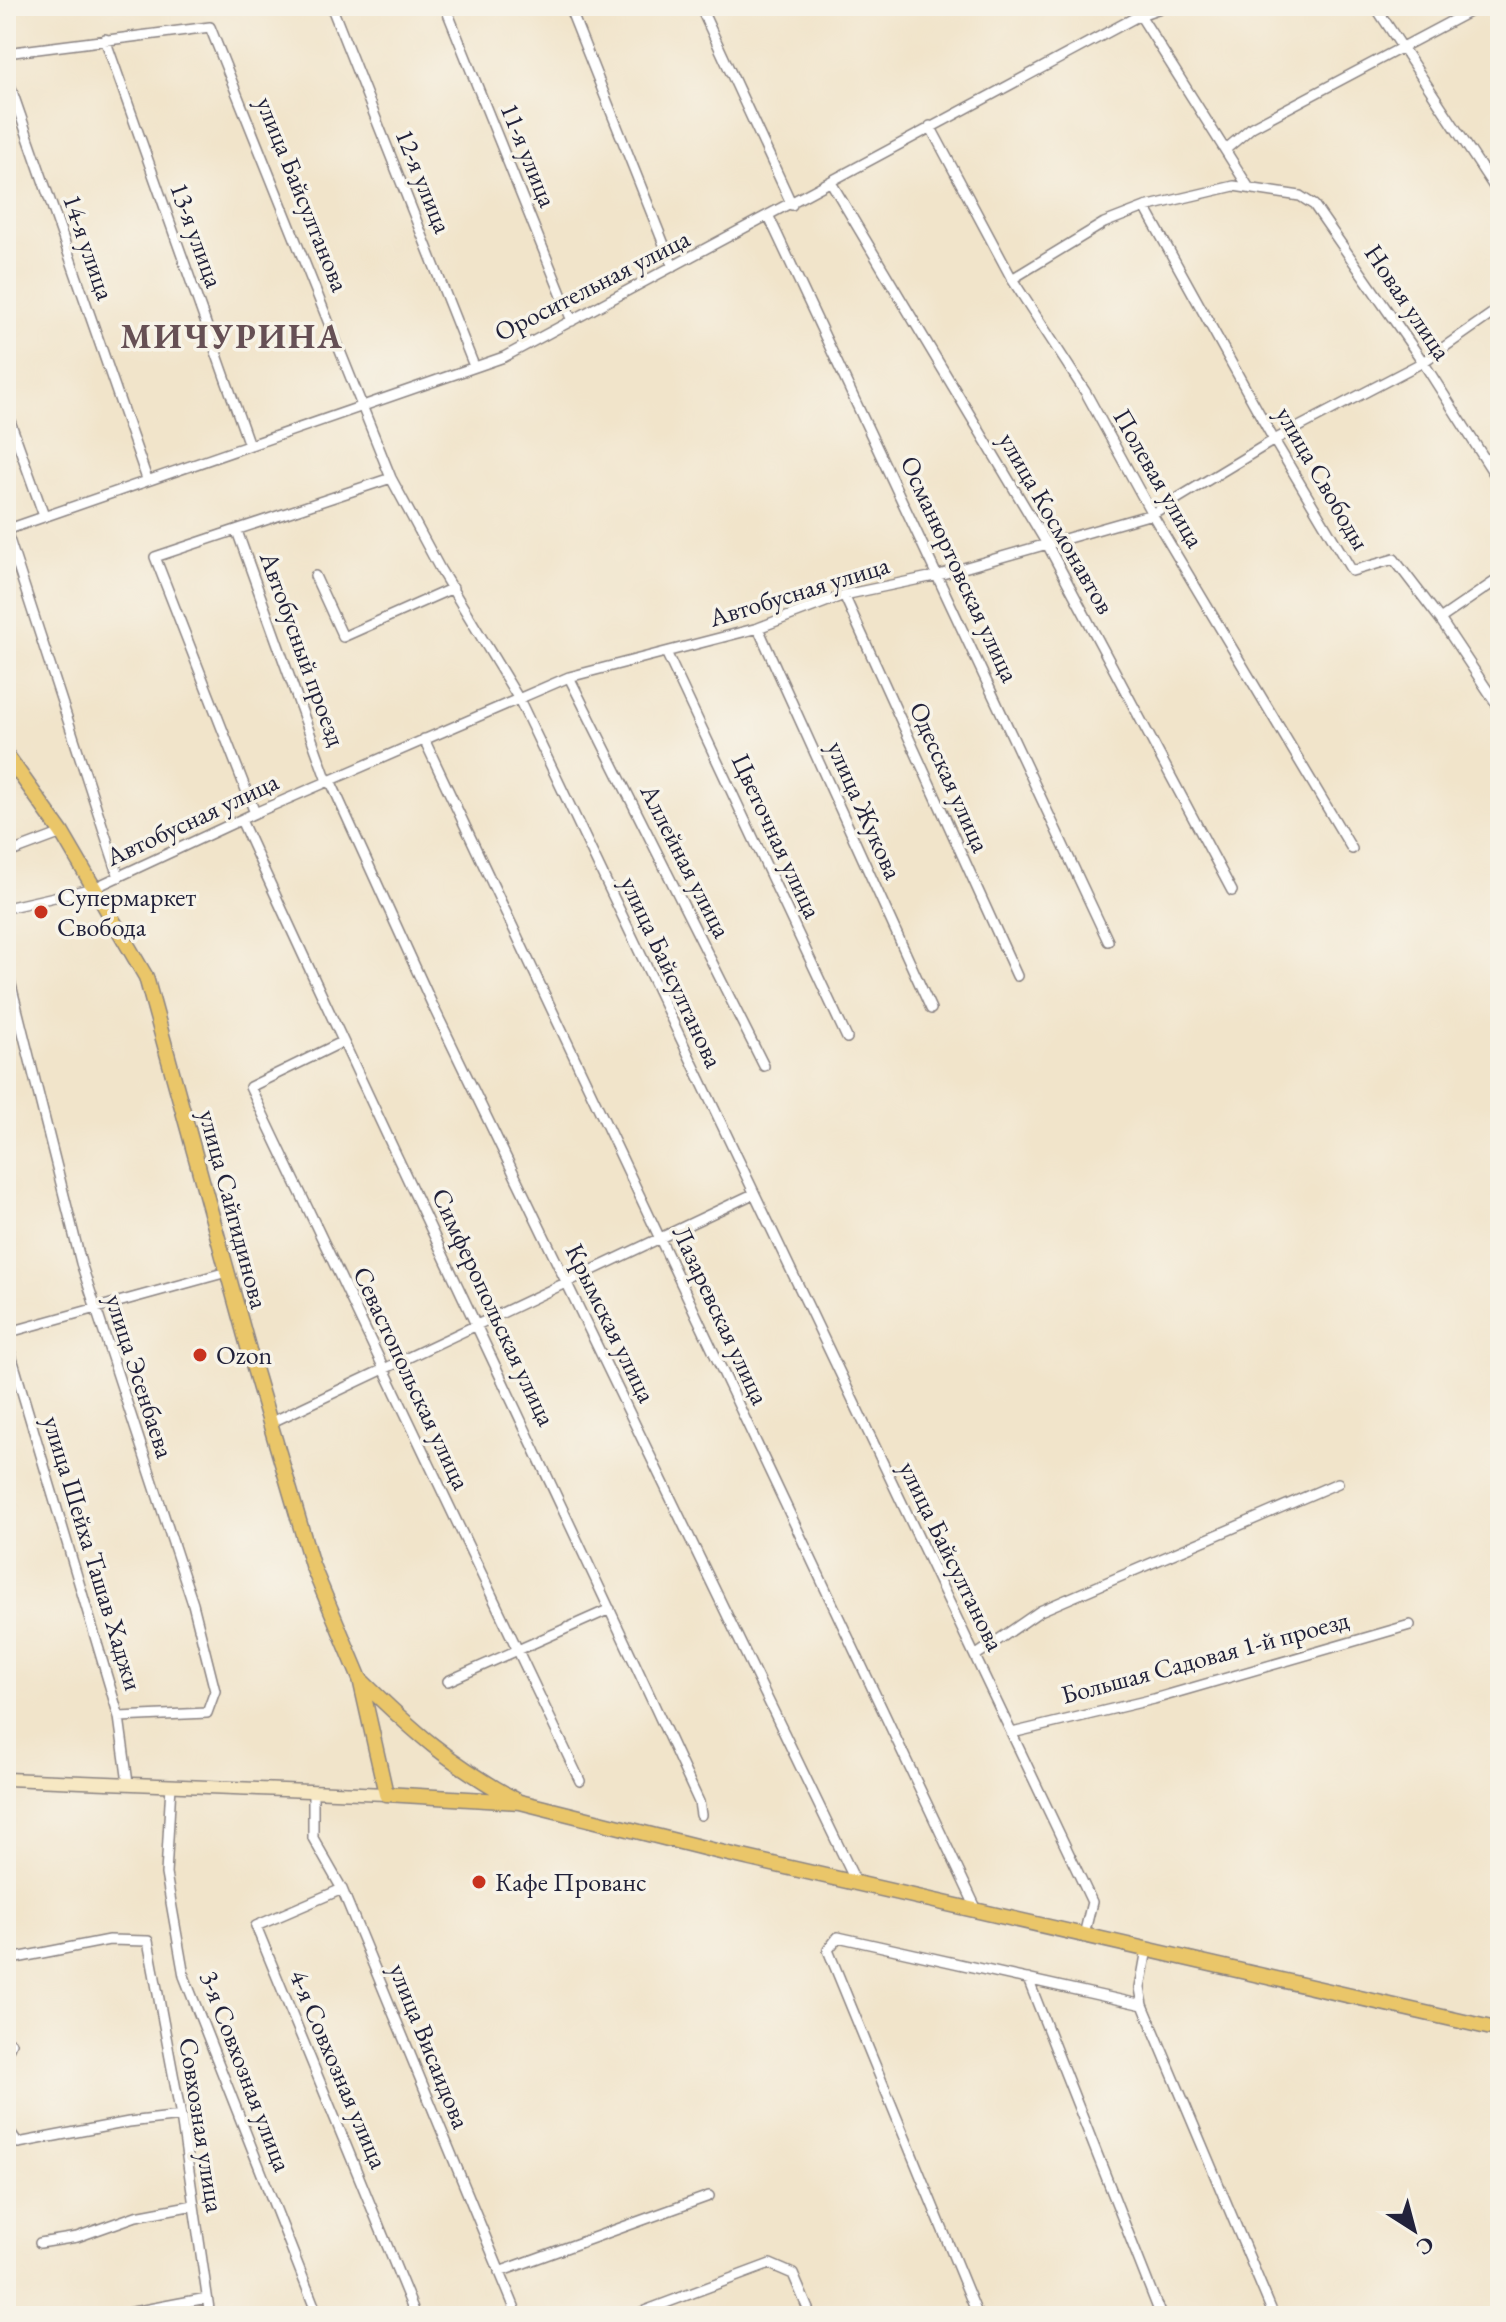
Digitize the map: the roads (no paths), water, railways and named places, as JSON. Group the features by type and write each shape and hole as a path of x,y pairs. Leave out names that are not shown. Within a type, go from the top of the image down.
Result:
{"main road":[{"name":"улица Сайгидинова","path":"6,754 62,833 146,977 312,1565 360,1679 386,1794"},
{"path":"360,1679 420,1739 461,1769 520,1802"},
{"path":"6,1779 520,1802 1500,2030"}],"street":[{"name":"11-я улица","path":"445,6 572,321"},
{"path":"569,6 673,267"},
{"path":"700,6 792,205"},
{"name":"Оросительная улица","path":"6,530 504,357 832,184 930,126 1140,15 1166,6"},
{"path":"1375,6 1500,196"},
{"path":"1225,150 1252,127 1480,6"},
{"name":"12-я улица","path":"334,13 474,366"},
{"path":"1140,15 1249,188"},
{"name":"улица Байсултанова","path":"105,39 210,27 365,404 391,478 520,701 1012,1733 1092,1902 1084,1935"},
{"path":"6,53 105,39"},
{"name":"13-я улица","path":"105,39 249,445"},
{"name":"14-я улица","path":"6,74 147,479"},
{"name":"Полевая улица","path":"930,126 1012,279 1086,393 1152,514 1352,849"},
{"name":"улица Космонавтов","path":"832,184 1047,544 1232,891"},
{"name":"Новая улица","path":"1012,279 1104,223 1145,207 1234,186 1300,196 1314,205 1423,362 1500,483"},
{"name":"улица Свободы","path":"1145,207 1274,440 1352,571 1394,559 1440,619 1500,709"},
{"name":"Османюртовская улица","path":"769,217 1108,941"},
{"name":"Автобусная улица","path":"6,908 94,888 255,813 520,701 569,677 758,628 844,595 939,575 1152,514 1274,440 1423,362 1500,308"},
{"path":"6,410 44,516"},
{"path":"255,813 155,557 391,478"},
{"path":"6,530 119,877"},
{"name":"Автобусный проезд","path":"237,531 328,781"},
{"path":"315,576 343,637 453,588"},
{"path":"1440,619 1500,578"},
{"name":"Одесская улица","path":"844,595 1017,976"},
{"name":"улица Жукова","path":"758,628 931,1009"},
{"name":"Цветочная улица","path":"666,652 847,1038"},
{"name":"Аллейная улица","path":"569,677 764,1066"},
{"name":"Лазаревская улица","path":"424,739 977,1910"},
{"name":"Крымская улица","path":"328,781 432,1004 856,1882"},
{"name":"Симферопольская улица","path":"241,820 342,1042 479,1324 699,1802 701,1815"},
{"path":"6,854 62,833"},
{"name":"улица Эсенбаева","path":"6,965 95,1311 193,1604 215,1691 207,1713 119,1717"},
{"name":"Севастопольская улица","path":"342,1042 250,1087 580,1781"},
{"path":"270,1423 753,1194"},
{"path":"6,1336 227,1272"},
{"name":"улица Шейха Ташав Хаджи","path":"6,1336 119,1717 128,1783"},
{"path":"975,1656 1040,1611 1338,1483"},
{"path":"448,1681 610,1609"},
{"name":"Большая Садовая 1-й проезд","path":"1012,1733 1154,1699 1410,1625"},
{"name":"3-я Совхозная улица","path":"171,1785 166,1874 184,1976 318,2316"},
{"name":"улица Висаидова","path":"313,1792 313,1838 342,1889 516,2315"},
{"name":"4-я Совхозная улица","path":"342,1889 256,1926 416,2316"},
{"path":"978,2316 828,1950 838,1937 1143,2005"},
{"name":"Совхозная улица","path":"6,1960 109,1940 148,1941 181,2116 210,2316"},
{"path":"1147,1949 1140,1988 1143,2005 1274,2316"},
{"path":"1028,1979 1161,2316"},
{"path":"6,2054 11,2043"},
{"path":"6,2117 8,2129 18,2143 181,2116"},
{"path":"499,2272 709,2196"},
{"path":"40,2243 77,2237 136,2216 194,2205"},
{"path":"631,2316 770,2264 793,2274 811,2316"},
{"path":"112,2316 207,2298"}],"place":[{"name":"Супермаркет Свобода","path":"41,912"},
{"name":"Ozon","path":"200,1355"},
{"name":"Кафе Прованс","path":"479,1882"}],"district":[{"name":"МИЧУРИНА","path":"232,336"}]}
